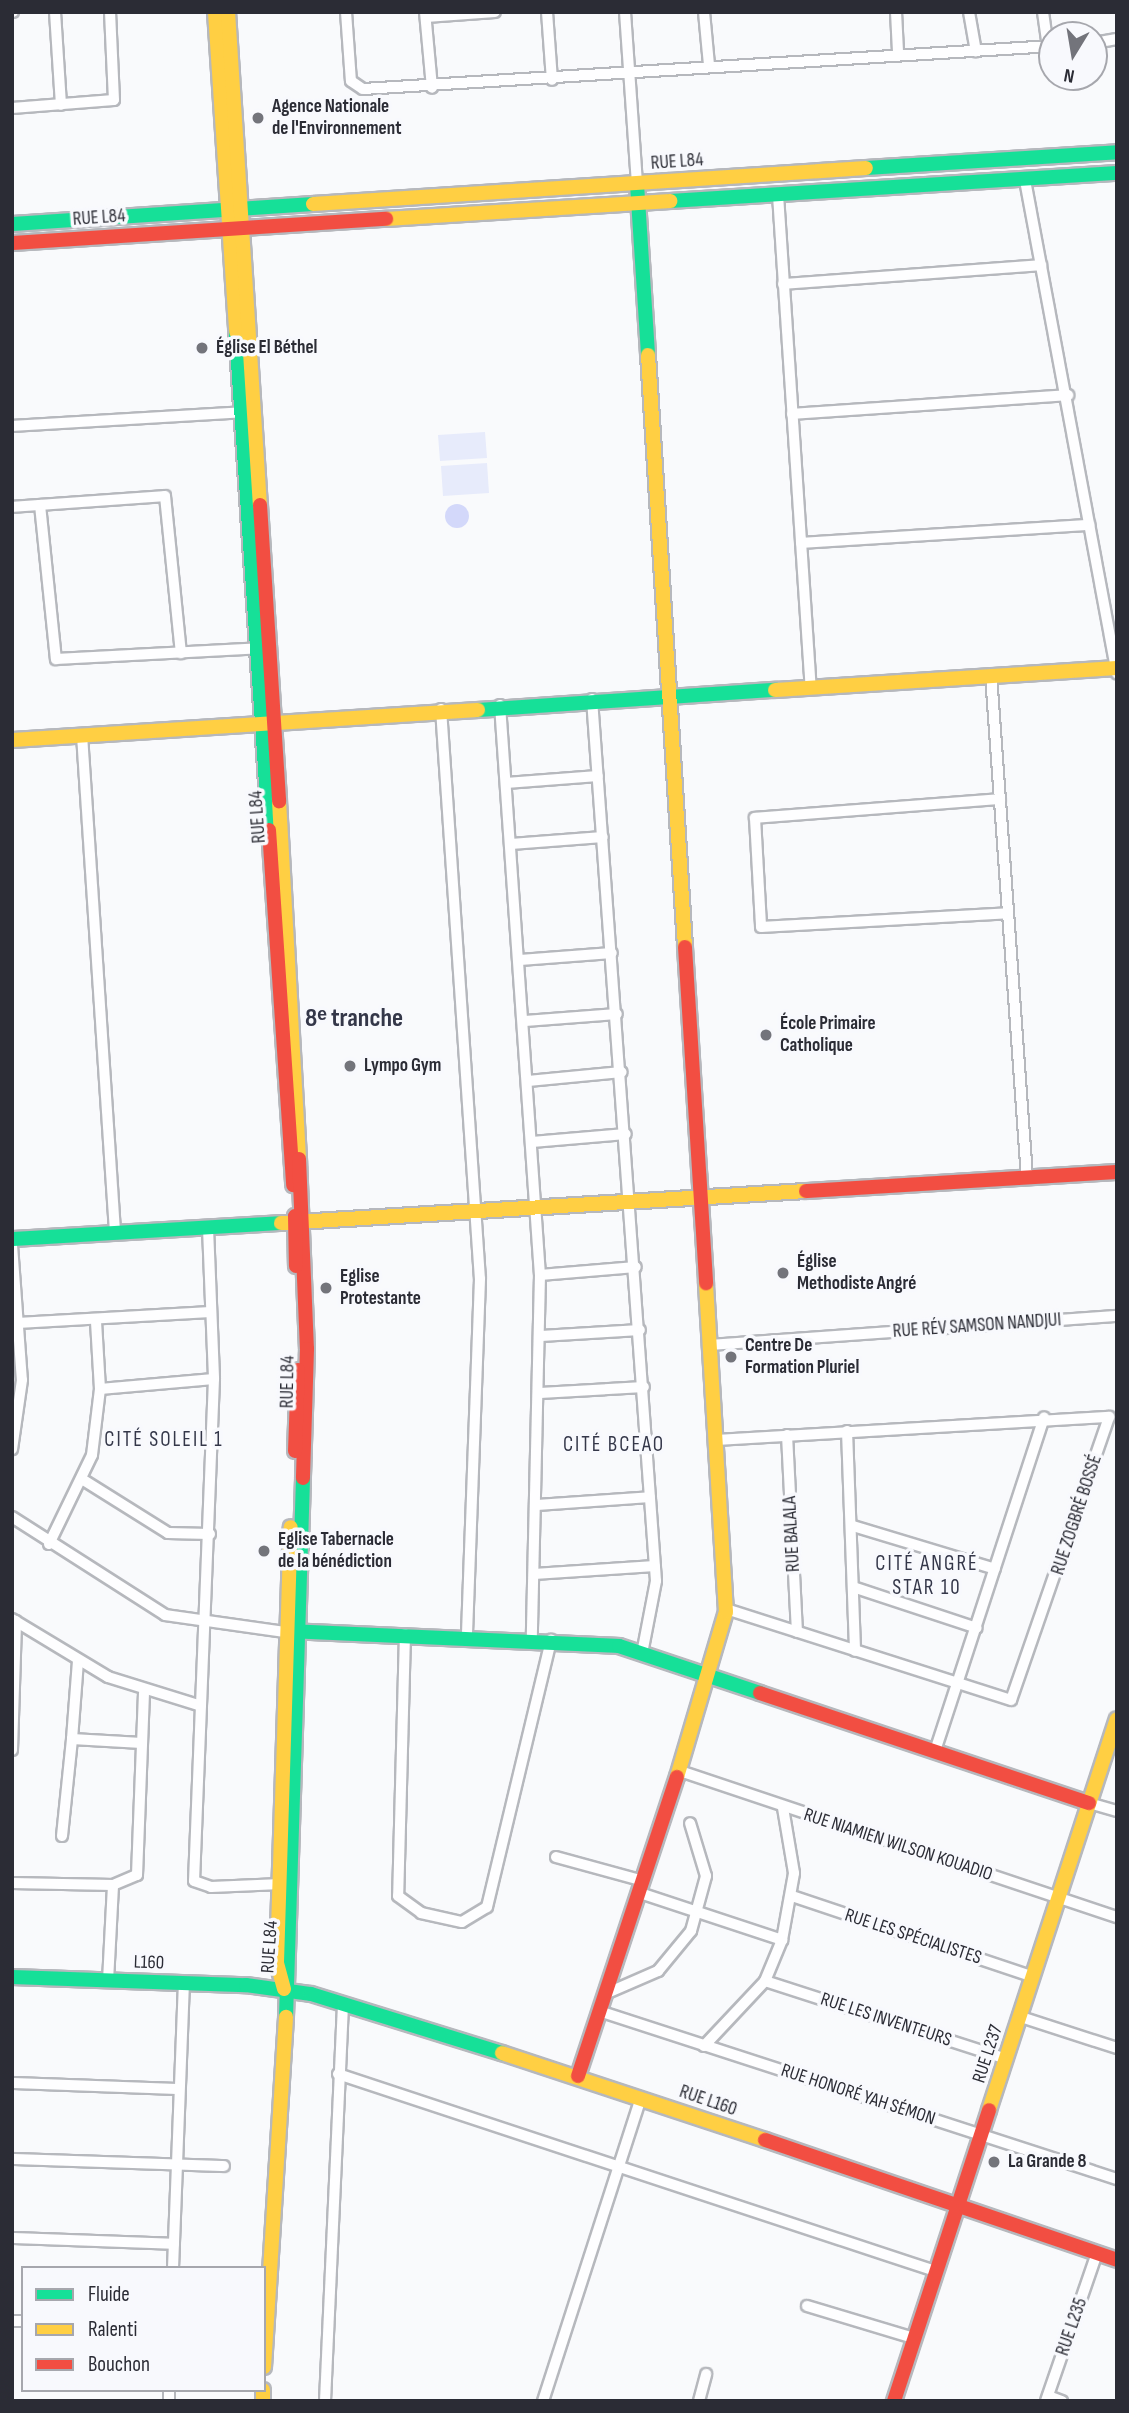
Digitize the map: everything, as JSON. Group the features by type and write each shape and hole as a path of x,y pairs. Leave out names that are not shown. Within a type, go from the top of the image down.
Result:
{"street":[{"path":"55,12 61,105"},
{"path":"12,108 114,100 110,12"},
{"name":"RUE L84","path":"215,12 234,210"},
{"name":"RUE L84","path":"228,12 234,210 245,412 300,1221 307,1391 292,1631 281,1884 278,1980 284,1989"},
{"path":"346,12 356,87 432,88 898,52 1038,47"},
{"path":"432,88 425,15 495,12"},
{"path":"547,12 552,80"},
{"path":"578,2076 711,1676 726,1609 625,12"},
{"path":"704,12 709,65"},
{"path":"896,12 898,52"},
{"path":"969,12 976,51"},
{"name":"RUE L84","path":"12,224 1117,152"},
{"name":"RUE L84","path":"12,243 1117,173"},
{"path":"12,740 666,693 1116,670 1068,395 1025,180"},
{"path":"778,195 811,686"},
{"path":"783,284 1041,265"},
{"path":"792,414 1068,395"},
{"path":"12,426 245,412"},
{"path":"12,507 165,496 181,653"},
{"path":"40,505 56,659 262,648"},
{"path":"801,543 1089,525"},
{"path":"991,675 1027,1177"},
{"path":"592,698 632,1201 655,1566 642,1654"},
{"path":"500,705 525,1021 540,1275 540,1393 532,1639"},
{"path":"441,709 477,1212 478,1410 467,1637"},
{"path":"82,735 115,1233"},
{"path":"506,783 598,776"},
{"path":"1000,799 755,818 761,927 1008,913"},
{"path":"511,844 603,837"},
{"path":"520,960 612,953"},
{"path":"525,1021 617,1014"},
{"path":"528,1081 622,1072"},
{"path":"532,1142 626,1134"},
{"path":"12,1239 1117,1172"},
{"path":"208,1228 214,1379 210,1534 194,1881 281,1884"},
{"path":"12,1245 21,1411 12,1449"},
{"path":"540,1275 636,1267"},
{"path":"18,1323 96,1321 210,1312"},
{"name":"RUE RÉV SAMSON NANDJUI","path":"711,1345 1117,1316"},
{"path":"49,1544 85,1481 100,1389 96,1321"},
{"path":"541,1336 640,1330"},
{"path":"100,1389 214,1379"},
{"path":"540,1393 644,1387"},
{"name":"RUE ZOGBRÉ BOSSÉ","path":"717,1440 1045,1418 1109,1417 1017,1696 1005,1700 726,1609"},
{"path":"936,1751 1045,1418"},
{"path":"847,1431 856,1588 855,1651"},
{"name":"RUE BALALA","path":"787,1435 797,1632"},
{"path":"85,1481 168,1532 210,1534"},
{"path":"537,1505 650,1497"},
{"path":"12,1517 49,1544 156,1611 206,1624 292,1631 551,1640 642,1654 1117,1811"},
{"path":"853,1525 995,1569"},
{"path":"534,1574 655,1566"},
{"path":"856,1588 976,1628"},
{"path":"14,1620 78,1661 144,1693 201,1706"},
{"path":"12,1750 14,1620"},
{"name":"RUE L84","path":"284,1989 290,1962 292,1631"},
{"path":"405,1634 398,1896 421,1913 462,1922 487,1907 551,1640"},
{"path":"62,1836 78,1661"},
{"path":"12,1883 113,1885 137,1875 144,1693"},
{"name":"RUE L237","path":"894,2401 1117,1719"},
{"path":"72,1739 142,1743"},
{"name":"RUE NIAMIEN WILSON KOUADIO","path":"680,1771 783,1808 1117,1917"},
{"path":"704,2046 765,1981 782,1940 792,1896 783,1808"},
{"path":"605,1994 668,1964 700,1914 704,1856 690,1823"},
{"path":"556,1857 642,1887 700,1914 782,1940"},
{"path":"108,1981 113,1885"},
{"name":"RUE LES SPÉCIALISTES","path":"792,1896 1034,1977"},
{"name":"L160","path":"12,1977 284,1989"},
{"name":"RUE LES INVENTEURS","path":"765,1981 1007,2059"},
{"path":"173,2266 184,1983"},
{"path":"266,2329 284,1989"},
{"name":"RUE L160","path":"284,1989 343,2003 578,2076 1117,2260"},
{"path":"325,2401 343,2003"},
{"name":"RUE HONORÉ YAH SÉMON","path":"599,2011 1117,2179"},
{"path":"1021,2017 1117,2048"},
{"path":"338,2074 621,2165 935,2271"},
{"path":"12,2083 179,2089"},
{"path":"543,2401 641,2098"},
{"path":"12,2159 224,2166"},
{"path":"12,2238 174,2244"},
{"name":"RUE L235","path":"1047,2399 1097,2253"},
{"path":"807,2306 914,2338"},
{"path":"699,2401 706,2374"},
{"path":"1047,2399 1062,2401"}],"shaded area":[{"path":"485,432 487,458 440,461 438,435"},
{"path":"487,463 489,493 443,496 441,466"}],"water":[{"path":"457,504 465,508 469,516 465,524 457,528 449,524 445,516 449,508"}],"traffic: fast":[{"path":"866,168 1117,152"},
{"path":"670,201 1117,173"},
{"path":"637,184 648,355"},
{"path":"12,224 313,204"},
{"path":"236,332 269,830"},
{"path":"478,710 775,690"},
{"path":"12,1239 281,1223"},
{"path":"286,2017 303,1478"},
{"path":"290,1631 619,1646 760,1693"},
{"path":"12,1977 246,1985 311,1994 502,2053"}],"traffic: slow":[{"path":"215,12 236,332"},
{"path":"228,12 260,505"},
{"path":"313,204 866,168"},
{"path":"386,219 670,201"},
{"path":"648,355 685,947"},
{"path":"775,690 1117,668"},
{"path":"12,740 478,710"},
{"path":"279,801 299,1159"},
{"path":"281,1223 806,1191"},
{"path":"677,1777 726,1612 706,1283"},
{"path":"284,1989 277,1962 291,1527"},
{"path":"989,2110 1117,1719"},
{"path":"266,2335 286,2017"},
{"path":"502,2053 765,2140"},
{"path":"263,2392 263,2401"}],"traffic: jam":[{"path":"12,243 386,219"},
{"path":"260,505 279,801"},
{"path":"269,830 293,1185"},
{"path":"685,947 706,1283"},
{"path":"299,1159 307,1349 303,1478"},
{"path":"806,1191 1117,1172"},
{"path":"295,1216 296,1266"},
{"path":"295,1451 298,1370"},
{"path":"760,1693 1089,1803"},
{"path":"578,2076 677,1777"},
{"path":"894,2401 989,2110"},
{"path":"765,2140 1117,2260"}],"place":[{"name":"Agence Nationale de l'Environnement","path":"258,118"},
{"name":"Église El Béthel","path":"202,348"},
{"name":"École Primaire Catholique","path":"766,1035"},
{"name":"Lympo Gym","path":"350,1066"},
{"name":"Église Methodiste Angré","path":"783,1273"},
{"name":"Eglise Protestante","path":"326,1288"},
{"name":"Centre De Formation Pluriel","path":"731,1357"},
{"name":"Eglise Tabernacle de la bénédiction","path":"264,1551"},
{"name":"La Grande 8","path":"994,2162"}],"district":[{"name":"8ᵉ tranche","path":"354,1019"},
{"name":"CITÉ SOLEIL 1","path":"164,1440"},
{"name":"CITÉ BCEAO","path":"614,1445"},
{"name":"CITÉ ANGRÉ STAR 10","path":"927,1576"}]}
